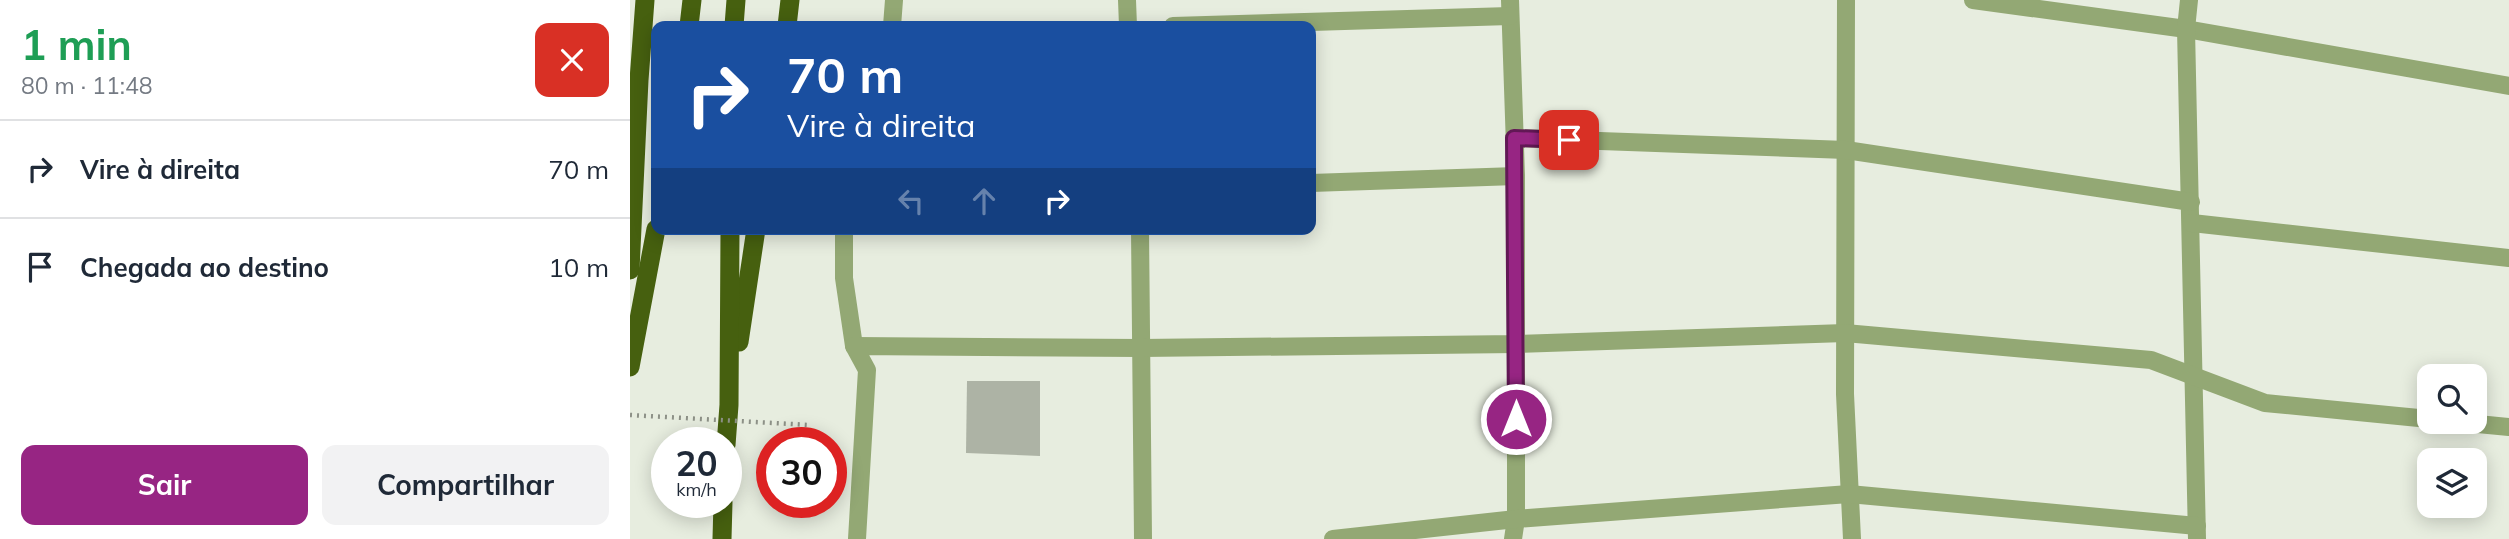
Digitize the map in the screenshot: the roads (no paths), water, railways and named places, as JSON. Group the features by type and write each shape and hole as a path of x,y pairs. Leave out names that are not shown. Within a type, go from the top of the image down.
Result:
{"highway":[{"path":"630,270 645,0"},
{"path":"690,21 692,0"},
{"path":"734,21 736,0"},
{"path":"788,21 790,0"},
{"path":"630,368 655,235"},
{"path":"727,427 730,235"},
{"path":"729,405 755,235"},
{"path":"722,539 723,518"}],"street":[{"path":"892,21 894,0"},
{"path":"1127,0 1128,21"},
{"path":"1846,0 1845,394 1852,539"},
{"path":"1973,0 2186,29 2509,86"},
{"path":"1333,539 1516,519 1849,494 2197,532 2196,378 2186,29 2189,0"},
{"path":"1267,21 1510,8 1516,176 1517,344 1516,519 1513,539"},
{"path":"1514,138 1846,150 2191,202"},
{"path":"1316,183 1516,176"},
{"path":"2192,223 2509,258"},
{"path":"844,235 844,278 854,346 867,370 857,539"},
{"path":"1140,235 1143,539"},
{"path":"854,346 1141,348 1517,344 1845,333 2151,360 2264,403 2417,418"},
{"path":"2487,425 2509,427"}]}
